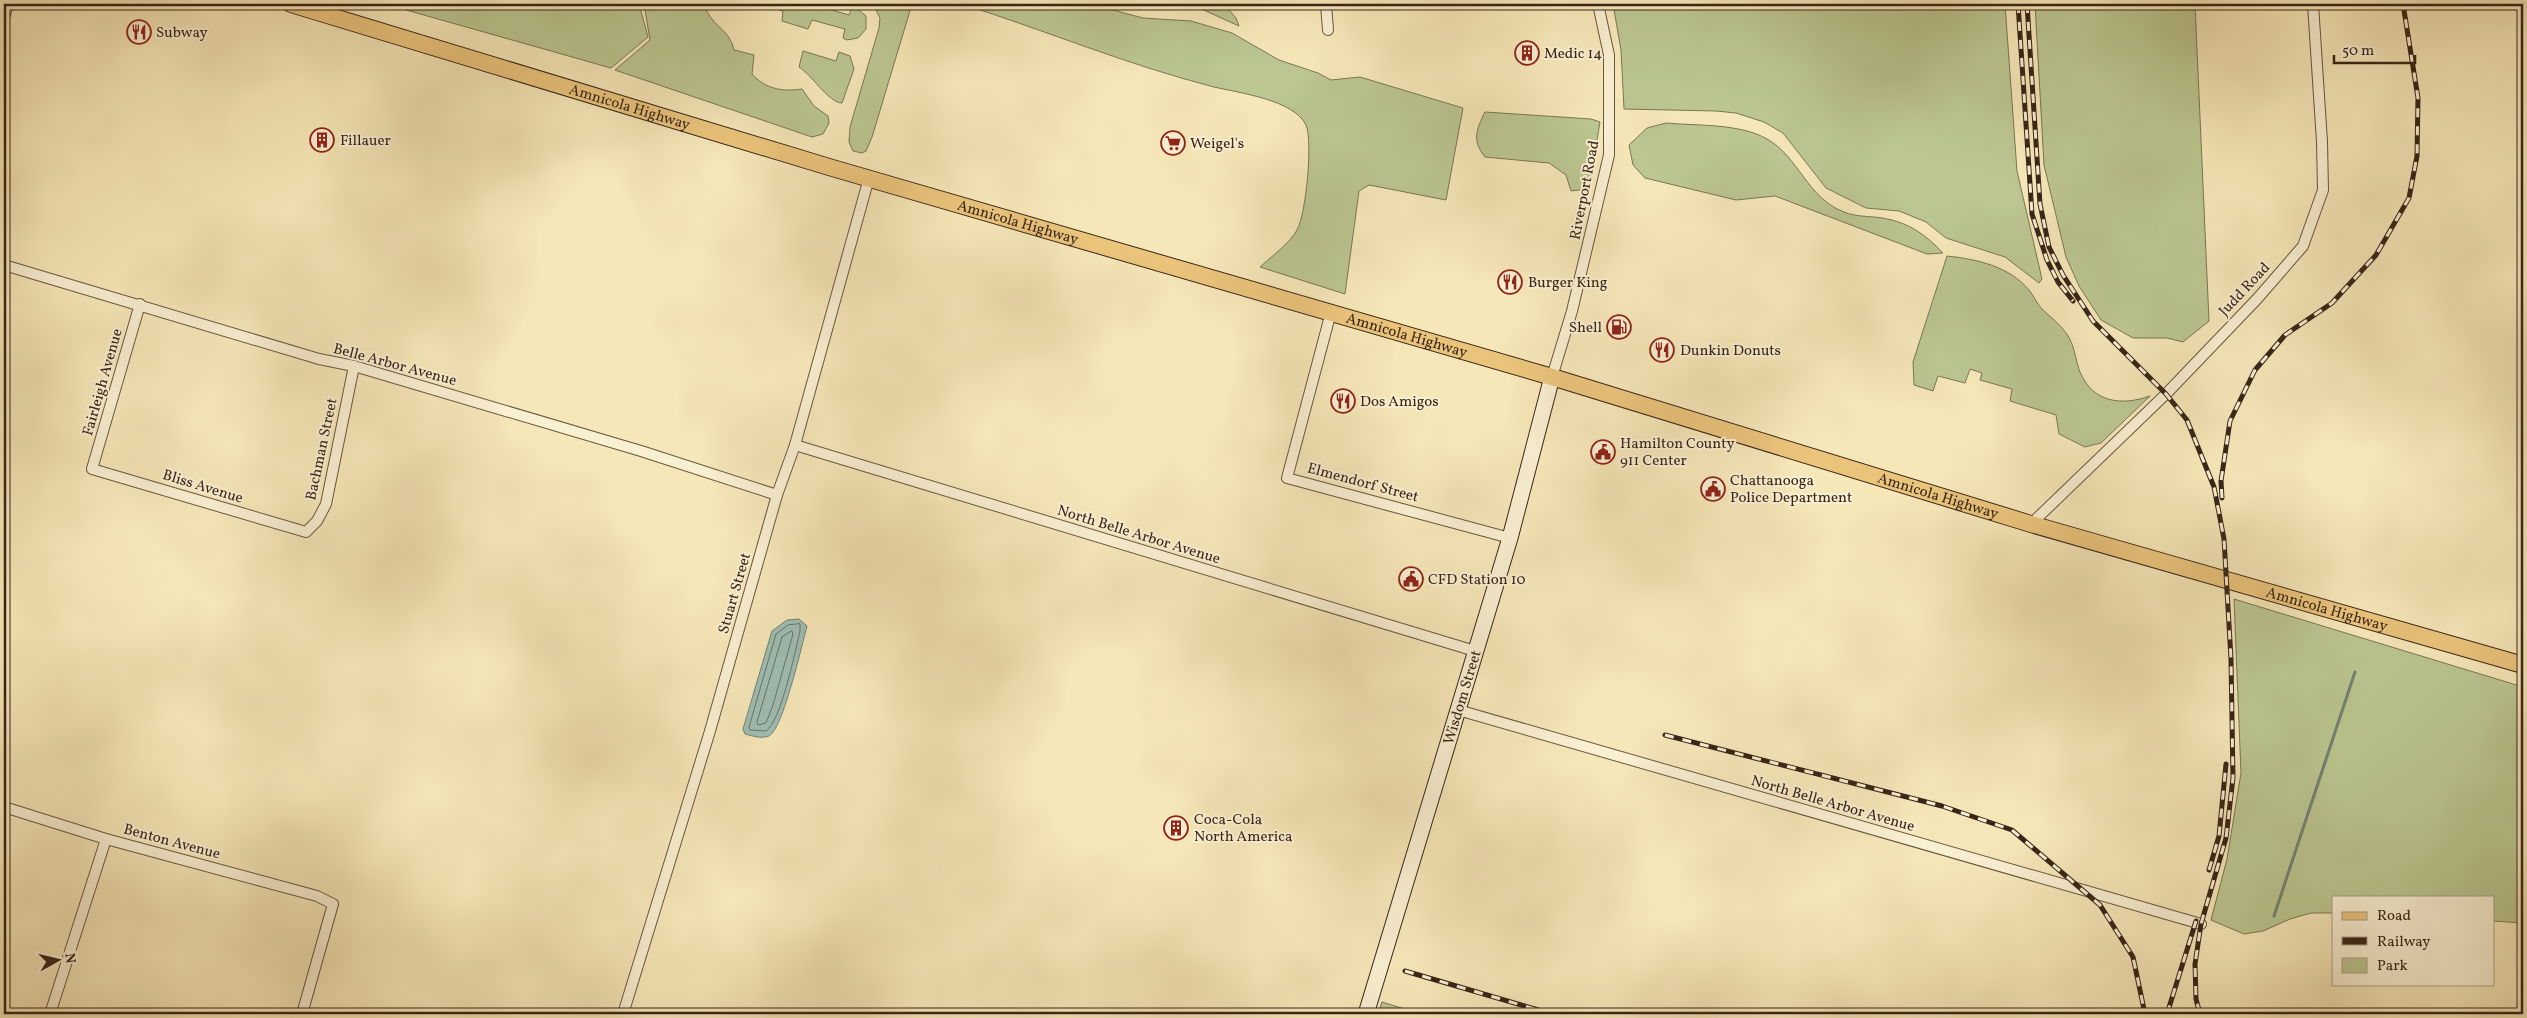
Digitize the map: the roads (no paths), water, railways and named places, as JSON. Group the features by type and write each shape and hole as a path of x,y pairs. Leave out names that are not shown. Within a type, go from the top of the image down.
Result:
{"main road":[{"name":"Amnicola Highway","path":"291,4 869,178 1552,377 2032,524 2523,665"}],"street":[{"path":"4,18 8,4"},
{"path":"1326,4 1328,30"},
{"name":"Riverport Road","path":"1552,377 1572,311 1609,155 1609,55 1598,4"},
{"name":"Judd Road","path":"2032,524 2166,394 2303,246 2322,190 2322,142 2313,4"},
{"name":"Stuart Street","path":"623,1014 710,731 777,495 795,445 869,178"},
{"name":"Belle Arbor Avenue","path":"4,265 140,304 319,360 354,366 641,451 777,495"},
{"name":"Fairleigh Avenue","path":"92,469 140,304"},
{"name":"Elmendorf Street","path":"1331,312 1287,478 1510,538"},
{"name":"Bachman Street","path":"306,532 317,521 326,504 354,366"},
{"name":"Wisdom Street","path":"1366,1014 1510,538 1552,377"},
{"name":"North Belle Arbor Avenue","path":"795,445 1475,651"},
{"name":"Bliss Avenue","path":"92,469 306,532"},
{"name":"North Belle Arbor Avenue","path":"1458,710 2201,924"},
{"name":"Benton Avenue","path":"4,807 106,839 317,896 333,904 302,1014"},
{"path":"50,1014 106,839"}],"water":[{"path":"799,619 807,626 786,703 780,718 769,736 760,737 745,734 743,729 772,631 787,620"}],"waterway":[{"path":"2274,916 2355,672"}],"railway":[{"path":"2018,4 2032,214 2047,260 2058,282 2073,301"},
{"path":"2027,4 2040,204 2049,247 2063,275 2093,321 2166,394 2187,420 2214,487 2224,539 2231,659 2233,778 2226,838 2201,924 2195,964 2196,999 2200,1014"},
{"path":"2222,498 2221,481 2230,421 2255,370 2285,335 2332,303 2376,255 2409,198 2417,156 2418,98 2403,4"},
{"path":"1665,735 1942,806 2012,830 2100,905 2133,957 2145,1014"},
{"path":"2209,870 2219,836 2226,764"},
{"path":"2167,1014 2196,921"},
{"path":"1405,971 1552,1014"}],"place":[{"name":"Subway","path":"139,32"},
{"name":"Medic 14","path":"1527,53"},
{"name":"Fillauer","path":"322,140"},
{"name":"Weigel's","path":"1173,143"},
{"name":"Burger King","path":"1510,282"},
{"name":"Shell","path":"1619,327"},
{"name":"Dunkin Donuts","path":"1662,350"},
{"name":"Dos Amigos","path":"1343,401"},
{"name":"Hamilton County 911 Center","path":"1603,452"},
{"name":"Chattanooga Police Department","path":"1713,489"},
{"name":"CFD Station 10","path":"1411,579"},
{"name":"Coca-Cola North America","path":"1176,828"}]}
